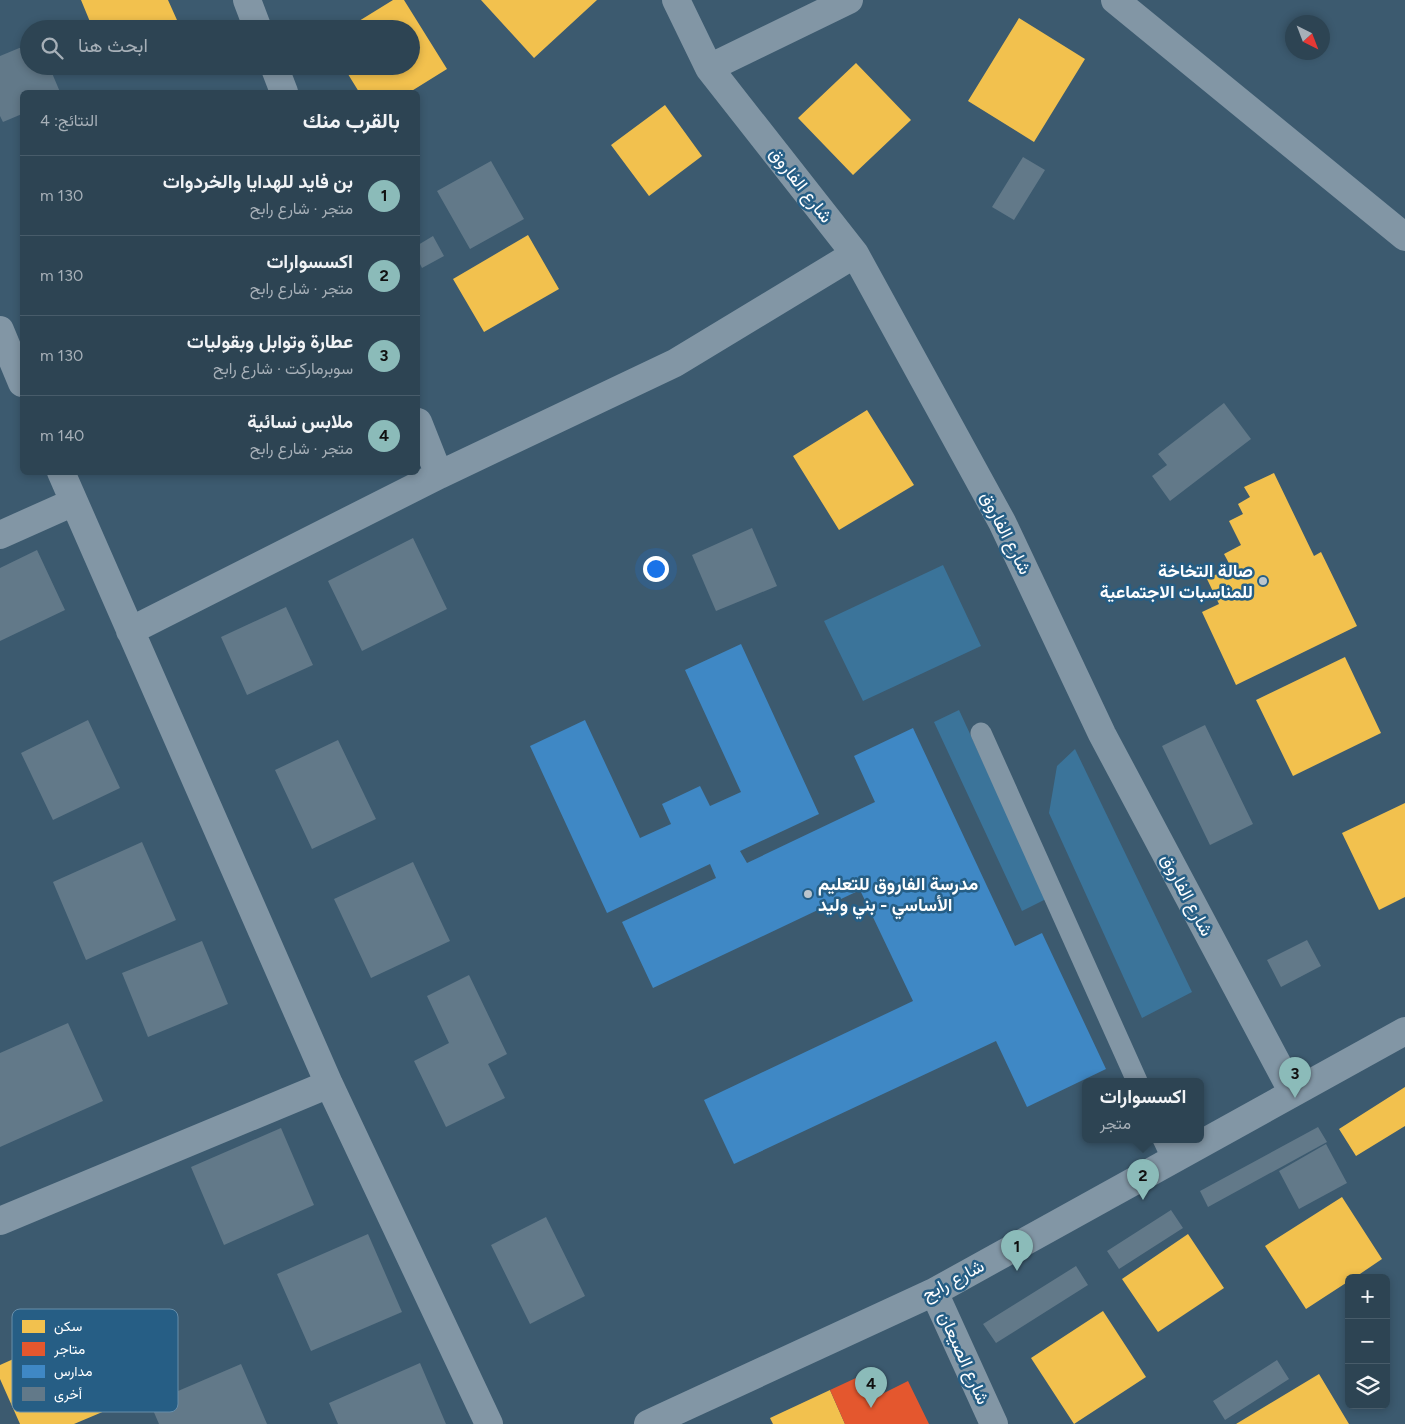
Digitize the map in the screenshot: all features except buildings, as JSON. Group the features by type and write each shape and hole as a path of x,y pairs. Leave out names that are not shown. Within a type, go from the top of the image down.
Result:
{"street":[{"path":"247,0 255,20"},
{"name":"شارع الفاروق","path":"676,0 709,68 854,254 1002,522 1102,734 1293,1092"},
{"path":"709,68 849,0"},
{"path":"1116,0 1405,237"},
{"path":"277,75 283,90"},
{"path":"130,632 439,475 674,363 854,254"},
{"path":"0,330 20,378"},
{"path":"420,427 439,475"},
{"path":"62,475 329,1084 489,1424"},
{"path":"0,535 74,502"},
{"name":"شارع رابح","path":"1204,1133 1293,1092 1405,1031"},
{"path":"0,1221 329,1084"},
{"name":"شارع رابح","path":"648,1424 934,1292 1168,1149 1181,1143"},
{"name":"شارع الصيعان","path":"934,1292 994,1424"}],"lane":[{"path":"981,733 1137,1078"}],"shaded area":[{"path":"943,565 981,646 863,701 824,621"},
{"path":"959,710 1046,899 1022,911 934,722"},
{"path":"1075,749 1192,992 1142,1018 1049,813 1057,766"}],"place":[{"name":"صالة التخاخة للمناسبات الاجتماعية","path":"1263,581"},
{"name":"مدرسة الفاروق للتعليم الأساسي - بني وليد","path":"808,894"},
{"name":"عطارة وتوابل وبقوليات","path":"1295,1098"},
{"name":"اكسسوارات","path":"1143,1200"},
{"name":"بن فايد للهدايا والخردوات","path":"1017,1271"},
{"name":"ملابس نسائية","path":"871,1408"}]}
